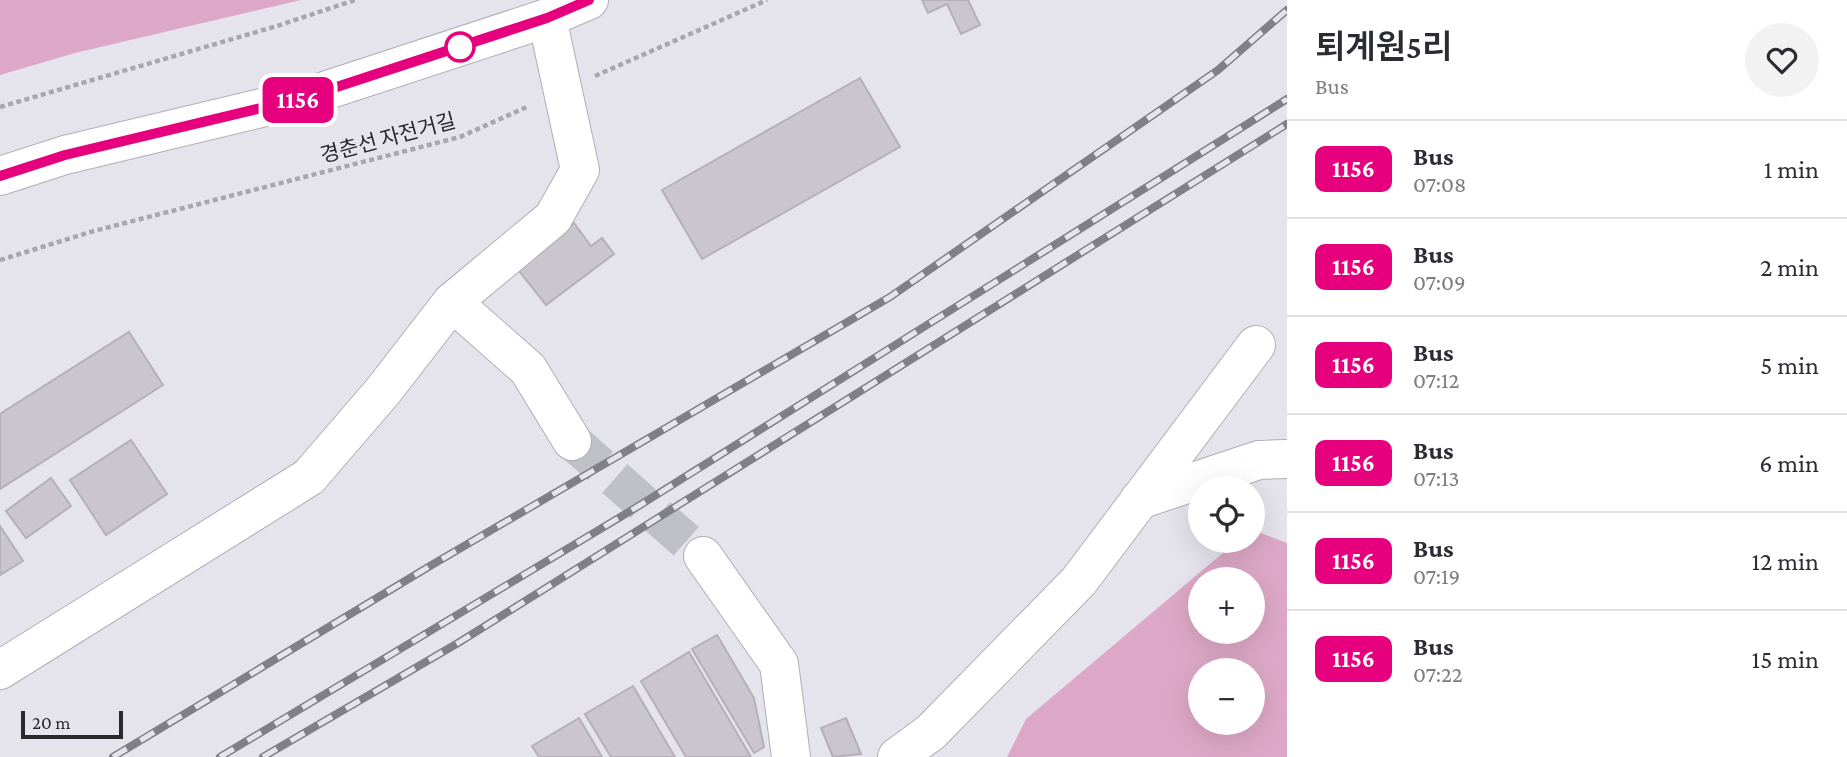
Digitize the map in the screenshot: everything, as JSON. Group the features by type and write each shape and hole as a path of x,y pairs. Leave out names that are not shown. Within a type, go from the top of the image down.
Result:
{"street":[{"path":"0,176 65,155 303,98 547,18 589,0"},
{"path":"0,670 309,477 383,391 452,302 553,218 580,170 547,18"},
{"path":"452,302 528,369 572,441"},
{"path":"897,757 931,732 1079,581 1256,345"},
{"path":"1139,500 1259,460 1287,458"},
{"path":"703,556 779,664 791,757"}],"path":[{"path":"0,107 277,26 355,0"},
{"name":"경춘선 자전거길","path":"0,260 94,231 460,137 767,0"}],"shaded area":[{"path":"0,0 301,0 75,53 0,75"},
{"path":"1265,535 1287,543 1287,757 1007,757 1026,719 1188,582 1188,644 1265,644 1265,567 1206,567 1223,553 1265,553"}],"building":[{"path":"922,0 968,0 980,25 961,34 947,4 928,13"},
{"path":"860,78 900,147 702,259 662,190"},
{"path":"574,223 591,246 602,238 614,254 546,305 516,267"},
{"path":"129,332 163,385 0,489 0,414"},
{"path":"131,440 167,494 106,535 70,480"},
{"path":"51,478 71,506 26,538 6,511"},
{"path":"0,526 23,561 0,575"},
{"path":"717,635 754,698 764,747 754,753 692,649"},
{"path":"689,652 751,757 686,757 641,681"},
{"path":"633,686 675,757 611,757 585,714"},
{"path":"579,718 602,757 539,757 532,746"},
{"path":"846,718 861,754 833,757 821,728"}],"tunnel":[{"path":"572,441 703,556"}],"railway":[{"path":"113,757 430,566 890,297 1218,70 1287,10"},
{"path":"220,757 637,507 1287,99"},
{"path":"263,757 458,643 1287,124"}],"bus line":[{"name":"1156","path":"0,176 65,155 303,98 547,18 589,0"}]}
